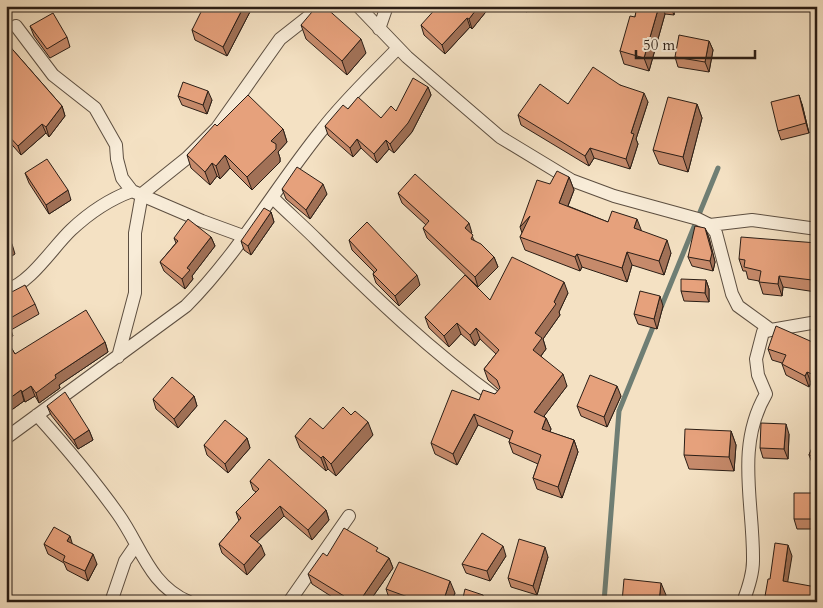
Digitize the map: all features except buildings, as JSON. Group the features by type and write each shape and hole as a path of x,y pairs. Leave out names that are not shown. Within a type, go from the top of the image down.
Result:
{"street":[{"path":"6,290 22,282 71,230 92,213 137,192 187,158 216,128 280,39 322,6"},
{"path":"358,6 402,53 500,137 571,180 614,196 698,219 710,225 716,233 732,294 738,306 771,330"},
{"path":"383,33 387,6"},
{"path":"16,26 53,75 95,108 116,145 116,159 122,178 137,192 202,221 243,236"},
{"path":"6,438 186,306 201,291 273,198 321,130 402,53"},
{"path":"118,357 135,293 137,192"},
{"path":"273,198 378,301 463,374 496,398"},
{"path":"710,225 752,220 817,229"},
{"path":"743,602 753,562 747,467 759,406 766,394 758,374 756,359 763,332 817,322"},
{"path":"37,415 76,458 120,516 145,563 164,586 176,596 189,602"},
{"path":"289,602 349,516"},
{"path":"111,602 125,561 136,545"}],"waterway":[{"path":"660,310 718,168"},
{"path":"604,602 619,411 655,322"}]}
